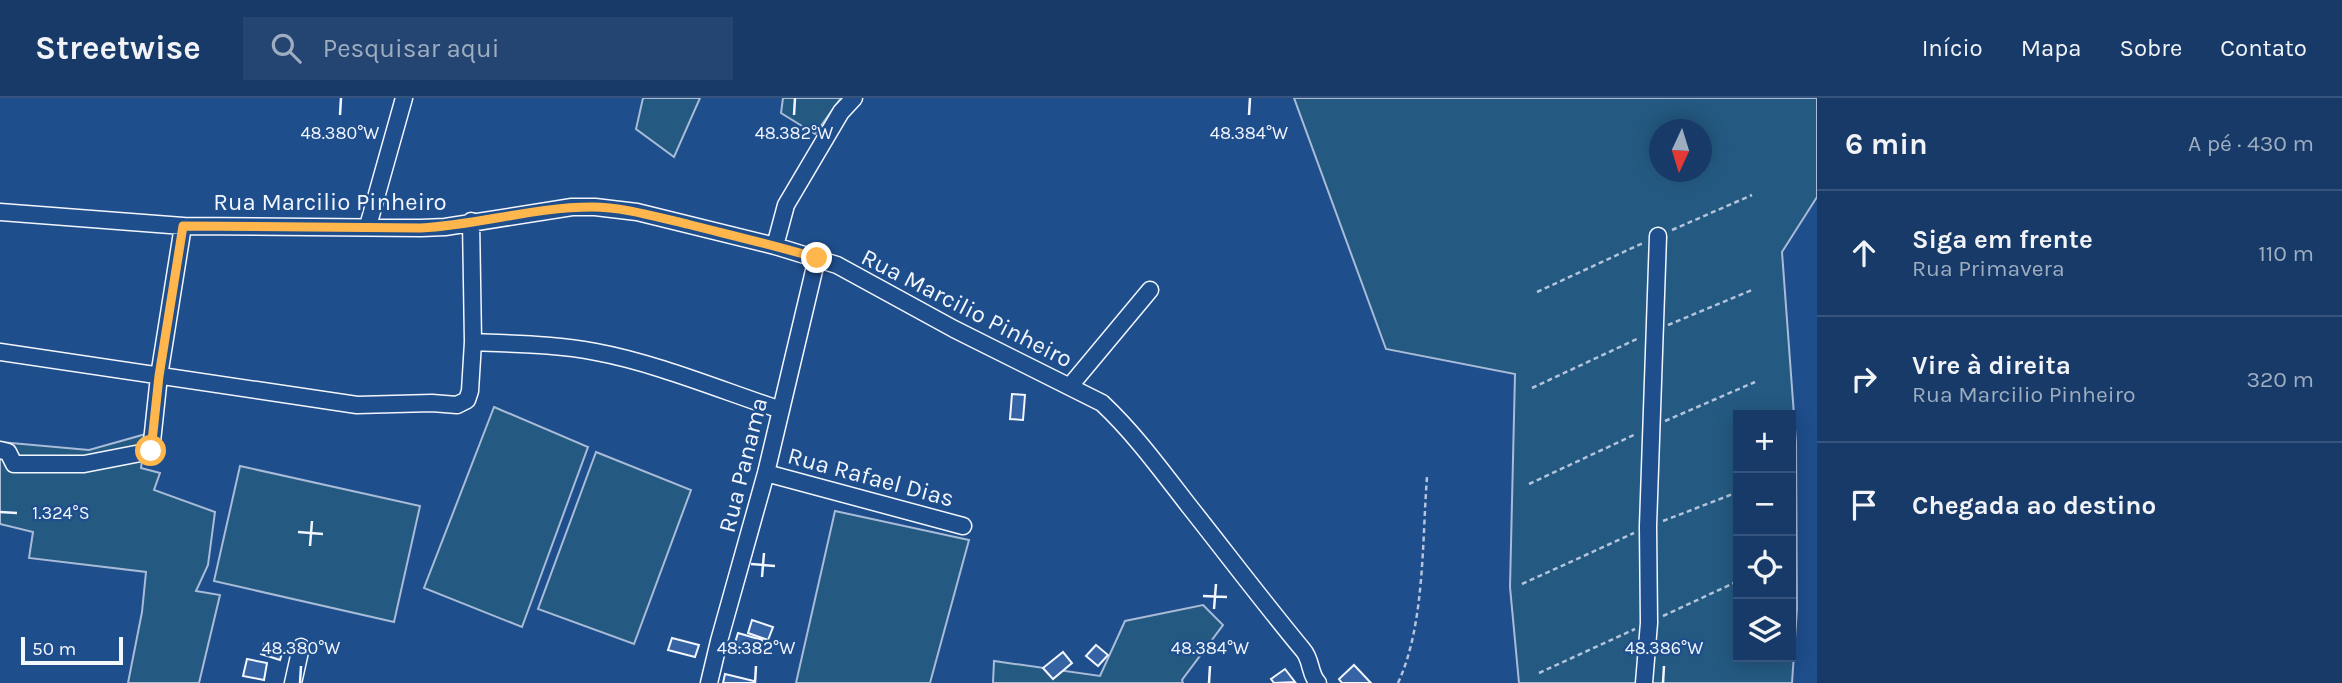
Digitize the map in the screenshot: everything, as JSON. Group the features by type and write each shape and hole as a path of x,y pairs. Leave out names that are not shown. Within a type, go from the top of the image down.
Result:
{"street":[{"path":"368,226 404,98"},
{"path":"775,246 786,205 841,111 855,98"},
{"name":"Rua Marcilio Pinheiro","path":"0,212 183,226 445,227 572,207 595,207 637,212 775,246 837,265 954,329 1102,403 1151,457 1278,620 1307,653 1312,681"},
{"path":"0,352 357,405 457,405 467,400 470,391 473,341 471,221"},
{"path":"0,450 8,452 14,464 84,464 151,451 159,376 183,226"},
{"path":"1644,683 1649,623 1648,526 1658,236"},
{"name":"Rua Panama","path":"709,683 766,473 817,258"},
{"path":"1070,386 1150,290"},
{"path":"473,341 596,352 646,365 781,410"},
{"name":"Rua Rafael Dias","path":"766,473 963,526"},
{"path":"293,683 301,647"}],"path":[{"path":"1398,683 1417,619 1427,477"},
{"path":"1522,583 1648,526 1733,494"}],"shaded area":[{"path":"643,98 700,98 674,157 636,129"},
{"path":"783,98 841,98 815,134 781,113"},
{"path":"1294,98 1817,98 1817,197 1782,252 1794,410 1733,410 1733,662 1793,662 1792,683 1519,683 1510,587 1515,374 1386,349"},
{"path":"494,407 588,447 522,627 424,588"},
{"path":"146,434 141,468 160,473 154,490 215,512 208,565 196,591 220,595 199,683 128,683 142,612 146,572 29,558 33,532 0,524 0,442 89,450"},
{"path":"1796,442 1797,609 1796,624"},
{"path":"596,452 691,490 634,644 538,609"},
{"path":"240,466 420,506 394,622 214,581"},
{"path":"835,511 969,540 930,683 796,683"},
{"path":"1203,605 1223,625 1182,680 1183,683 993,683 994,661 1100,676 1125,621"}],"building":[{"path":"1012,394 1025,395 1023,420 1010,419"},
{"path":"752,620 773,627 768,640 748,633"},
{"path":"738,633 762,640 759,653 734,646"},
{"path":"672,638 699,645 695,657 668,650"},
{"path":"264,644 283,650 280,660 261,654"},
{"path":"1096,645 1108,655 1098,666 1086,656"},
{"path":"1063,652 1072,663 1053,679 1043,668"},
{"path":"247,659 267,663 264,680 243,676"},
{"path":"1354,665 1371,683 1342,683 1339,679"},
{"path":"1285,669 1295,682 1274,683 1271,679"},
{"path":"725,674 754,681 754,683 723,683"}],"route":[{"path":"151,451 159,376 183,226 421,228 445,227 572,207 616,208 817,258"}]}
